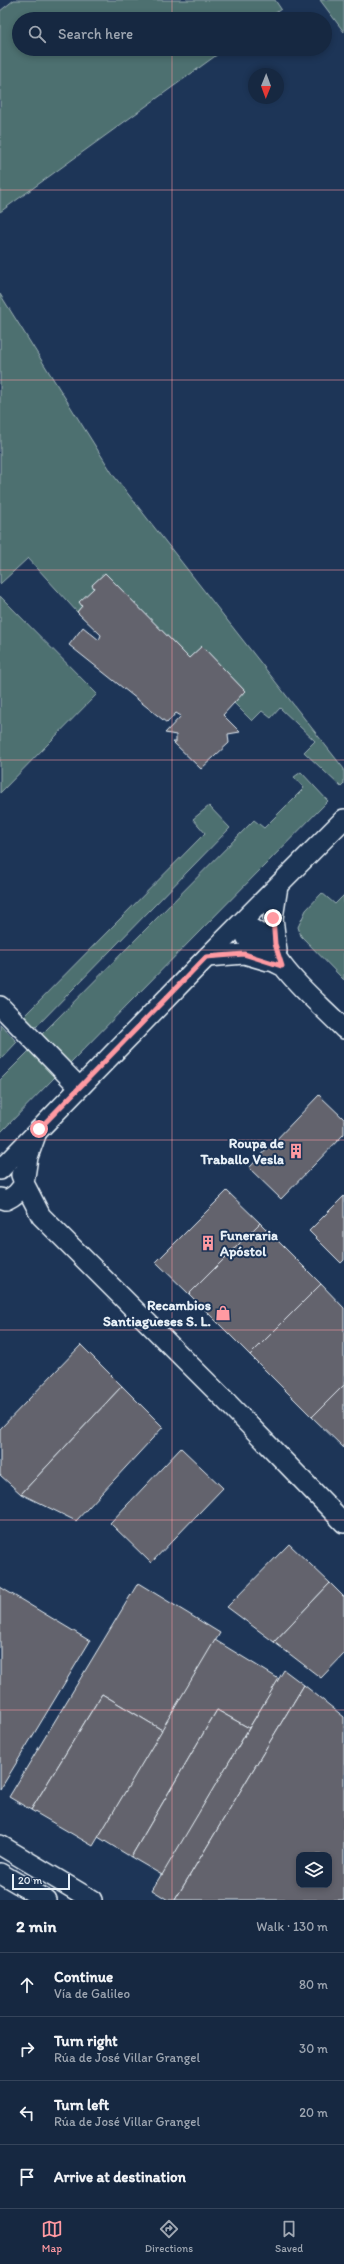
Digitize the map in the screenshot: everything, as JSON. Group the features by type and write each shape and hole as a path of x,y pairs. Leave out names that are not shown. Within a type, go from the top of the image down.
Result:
{"street":[{"path":"344,819 241,924 206,957 5,1165 18,1169 41,1216 222,1397 344,1523"},
{"path":"278,886 273,918 275,944 282,966"},
{"path":"241,924 255,929 264,935 282,966 344,1029"},
{"path":"206,957 244,954 282,966"},
{"path":"0,1006 80,1087"},
{"path":"2,1200 14,1196 24,1182 28,1157 37,1132"},
{"path":"2,1200 41,1216"},
{"path":"0,1845 92,1900"},
{"path":"0,1873 46,1900"}],"green space":[{"path":"14,0 275,0 281,9 277,12 12,12 12,56 215,56 0,212 0,11"},
{"path":"320,0 344,0 344,32 332,16 332,12 329,12"},
{"path":"0,294 114,476 344,769 344,784 341,787 304,752 315,741 280,708 271,718 262,711 252,721 234,703 245,691 202,646 189,658 105,573 92,585 94,588 80,602 82,606 77,612 28,558 0,584"},
{"path":"0,596 97,694 0,793"},
{"path":"301,772 328,801 70,1063 42,1034 254,820 264,828 304,788 294,777"},
{"path":"209,806 230,828 35,1028 24,1016 205,833 193,819"},
{"path":"322,893 335,904 344,895 344,980 301,936 298,927 306,910"},
{"path":"0,1024 17,1042 0,1060"},
{"path":"29,1051 55,1077 0,1133 0,1080"}],"building":[{"path":"105,573 189,658 202,646 245,691 223,715 240,732 228,734 229,743 201,769 173,742 176,742 176,735 165,733 181,716 176,713 167,723 69,645 83,627 99,640 101,635 77,612 82,606 79,602 94,588 92,585"},
{"name":"Roupa de Traballo Vesla","path":"319,1095 344,1119 344,1134 281,1199 249,1168"},
{"name":"Funeraria Apóstol","path":"227,1191 260,1223 189,1294 156,1262"},
{"path":"344,1196 344,1260 341,1263 309,1231"},
{"path":"260,1223 321,1284 250,1355 189,1294"},
{"path":"321,1284 344,1308 344,1385 312,1417 250,1355"},
{"path":"81,1345 122,1386 21,1494 0,1475 0,1429"},
{"path":"344,1385 344,1448 312,1417"},
{"path":"122,1386 163,1427 76,1521 21,1494"},
{"path":"181,1448 223,1488 151,1563 110,1523"},
{"path":"289,1544 330,1583 274,1642 227,1607"},
{"path":"138,1583 220,1633 162,1730 102,1694 31,1810 9,1797"},
{"path":"330,1583 344,1597 344,1654 321,1678 274,1642"},
{"path":"0,1587 90,1641 0,1790"},
{"path":"215,1640 279,1679 249,1728 217,1710 131,1857 98,1837"},
{"path":"284,1670 304,1685 175,1900 168,1900 152,1890"},
{"path":"304,1685 344,1717 344,1900 175,1900"},
{"path":"102,1694 162,1730 93,1846 31,1810"},
{"path":"217,1710 249,1728 162,1875 131,1857"}],"place":[{"name":"Roupa de Traballo Vesla","path":"296,1151"},
{"name":"Funeraria Apóstol","path":"208,1243"},
{"name":"Recambios Santiagueses S. L.","path":"223,1313"}],"route":[{"path":"39,1129 206,957 244,954 282,966 275,944 273,918"}]}
